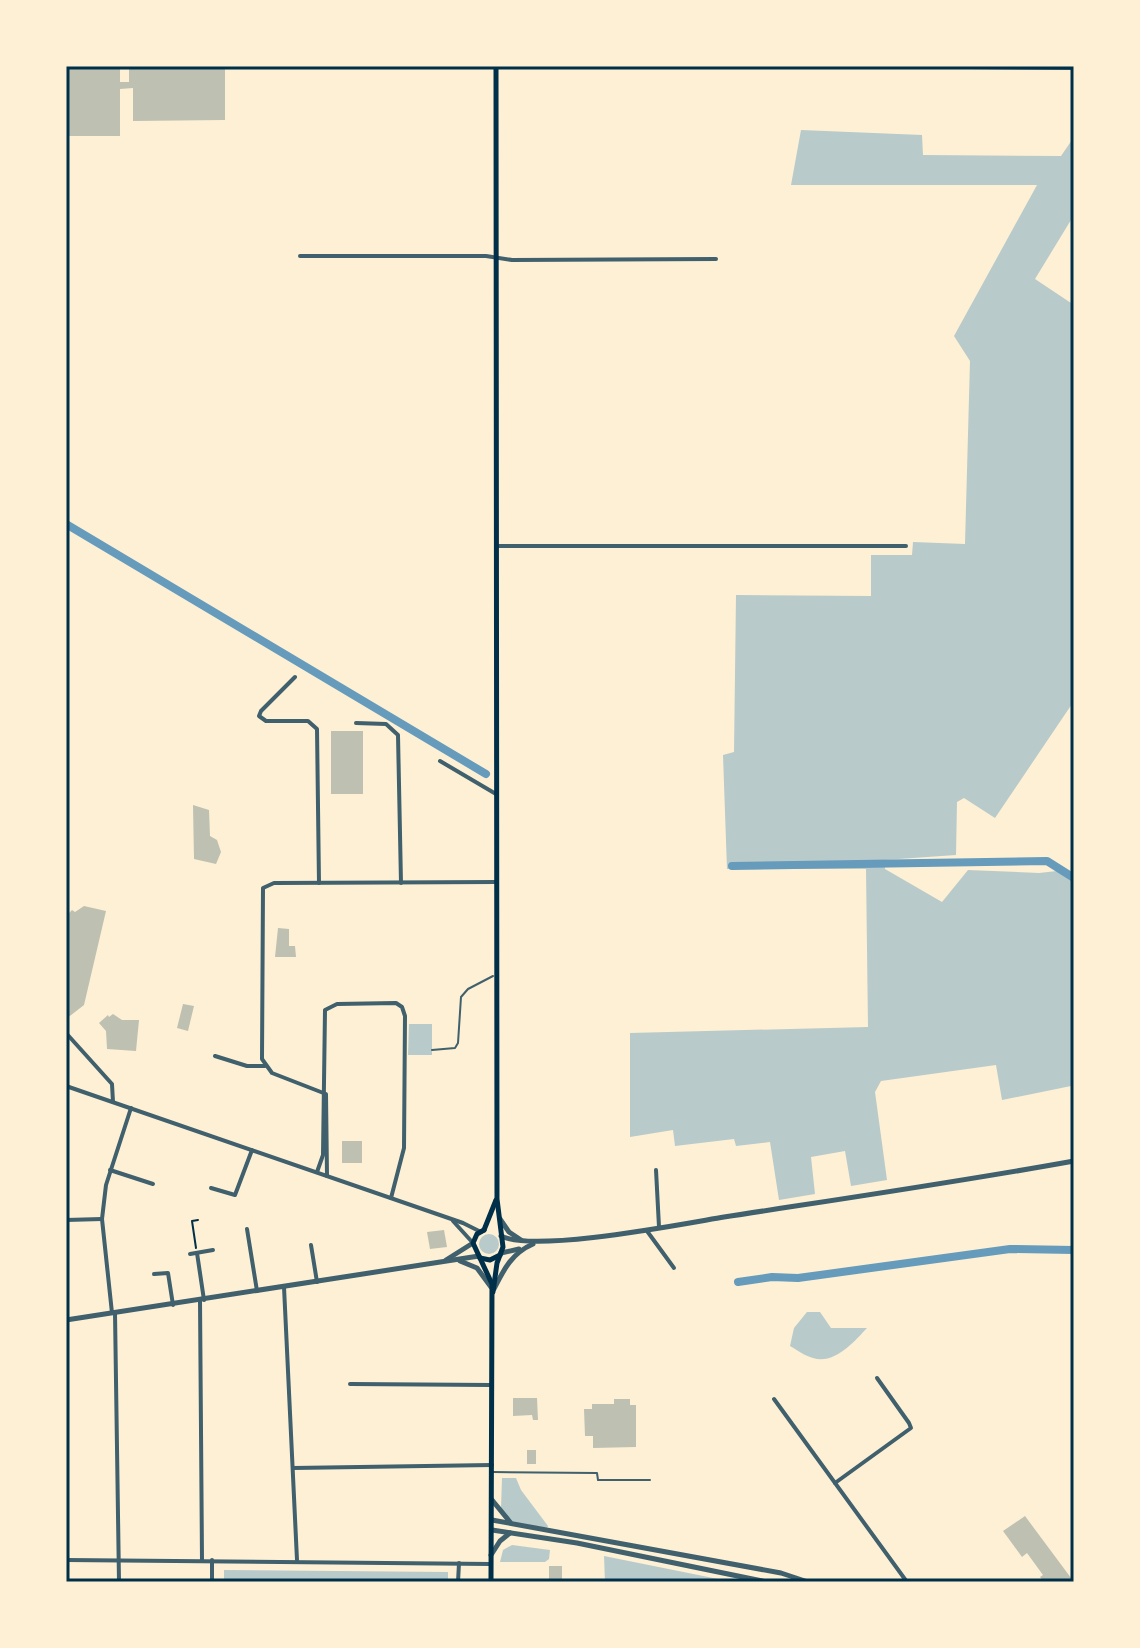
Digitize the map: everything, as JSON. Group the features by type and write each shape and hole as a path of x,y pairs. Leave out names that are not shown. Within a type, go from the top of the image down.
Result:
{"main road":[{"path":"493,1292 503,1247 497,1199 496,66"},
{"path":"491,1582 493,1292 490,1276 473,1243 497,1199"},
{"path":"482,1231 492,1230 501,1236"},
{"path":"479,1257 490,1260 501,1254"}],"street":[{"path":"874,66 1074,68"},
{"path":"300,256 716,259"},
{"path":"496,546 906,546"},
{"path":"295,677 259,716 263,721 308,721 317,729 319,883"},
{"path":"356,723 386,724 398,735 401,883"},
{"path":"440,761 496,794"},
{"path":"325,1094 272,1073 265,1066 261,1046 263,888 270,883 497,882"},
{"path":"327,1176 323,1017 327,1008 334,1004 400,1005 404,1011 404,1148 391,1198"},
{"path":"66,1033 112,1084 113,1102"},
{"path":"215,1056 250,1066 265,1066"},
{"path":"66,1086 482,1231"},
{"path":"316,1173 323,1158 325,1094"},
{"path":"119,1582 114,1314 102,1219 110,1170 131,1108"},
{"path":"211,1188 230,1195 237,1193 252,1150"},
{"path":"501,1254 538,1242 646,1229 1074,1161"},
{"path":"110,1170 153,1184"},
{"path":"656,1170 659,1227"},
{"path":"498,1214 509,1232 524,1245"},
{"path":"66,1220 102,1219"},
{"path":"442,1263 473,1243 451,1220"},
{"path":"247,1229 257,1291"},
{"path":"646,1229 674,1268"},
{"path":"501,1236 524,1245"},
{"path":"311,1245 317,1282"},
{"path":"493,1292 505,1267 524,1245"},
{"path":"190,1254 213,1250"},
{"path":"197,1253 202,1300 202,1560"},
{"path":"66,1320 479,1257"},
{"path":"455,1260 477,1268 493,1292"},
{"path":"154,1274 168,1273 173,1305"},
{"path":"284,1287 297,1561"},
{"path":"835,1483 911,1428 877,1378"},
{"path":"350,1384 492,1385"},
{"path":"774,1399 907,1582"},
{"path":"293,1468 492,1469"},
{"path":"492,1500 510,1522"},
{"path":"492,1520 781,1573 808,1582"},
{"path":"492,1530 577,1543 767,1582"},
{"path":"491,1555 500,1541 511,1533"},
{"path":"66,1560 491,1564"},
{"path":"212,1560 212,1582"},
{"path":"458,1582 459,1563"}],"lane":[{"path":"432,1050 455,1048 461,997 468,989 497,974"},
{"path":"492,1469 597,1473 598,1480 650,1480"}],"path":[{"path":"197,1253 192,1221 198,1220"}],"shaded area":[{"path":"801,130 922,135 923,155 1061,156 1074,137 1074,215 1035,279 1074,305 1074,701 995,818 964,798 957,802 956,855 884,860 885,869 942,902 968,870 1057,871 1074,881 1074,1102 1071,1086 1002,1100 996,1065 881,1081 875,1092 887,1180 851,1186 845,1151 811,1157 815,1194 779,1200 770,1142 736,1146 734,1139 675,1146 673,1130 630,1137 630,1033 868,1027 866,869 727,869 723,755 734,752 736,595 871,596 871,555 912,555 913,542 965,544 970,361 954,336 1037,185 791,185"},
{"path":"409,1024 432,1024 432,1055 408,1055"},
{"path":"489,1234 496,1237 499,1244 496,1251 489,1254 482,1251 479,1244 482,1237"},
{"path":"807,1312 820,1312 831,1328 867,1328 836,1355 813,1358 790,1346 794,1328"},
{"path":"502,1478 516,1478 547,1528 510,1522 501,1508"},
{"path":"512,1545 550,1550 549,1559 545,1562 500,1562 503,1550"},
{"path":"604,1556 733,1582 605,1582"},
{"path":"224,1570 448,1572 448,1582 224,1582"}],"building":[{"path":"66,66 120,66 120,82 129,82 129,66 225,66 225,120 133,121 133,88 120,89 120,136 66,136"},
{"path":"331,731 363,731 363,794 331,794"},
{"path":"193,805 209,810 210,836 217,840 221,852 216,864 194,859"},
{"path":"84,906 106,911 84,1005 66,1019 66,916"},
{"path":"278,928 289,929 289,946 295,946 296,957 275,957"},
{"path":"183,1004 194,1006 188,1031 177,1028"},
{"path":"113,1014 122,1020 139,1020 136,1051 107,1049 106,1031 99,1023"},
{"path":"342,1141 362,1141 362,1163 342,1163"},
{"path":"444,1230 447,1247 430,1249 427,1232"},
{"path":"513,1398 537,1398 538,1420 533,1420 532,1415 513,1416"},
{"path":"614,1399 630,1399 630,1405 636,1405 636,1447 593,1448 593,1436 585,1436 584,1409 592,1409 592,1404 614,1404"},
{"path":"527,1450 536,1450 536,1464 527,1464"},
{"path":"1025,1516 1074,1582 1044,1582 1040,1577 1043,1575 1027,1553 1022,1557 1003,1531"},
{"path":"549,1566 562,1566 562,1582 549,1582"}],"waterway":[{"path":"66,524 486,774"},
{"path":"732,866 1047,861 1074,878"},
{"path":"738,1282 772,1277 798,1278 1010,1249 1074,1250"}]}
